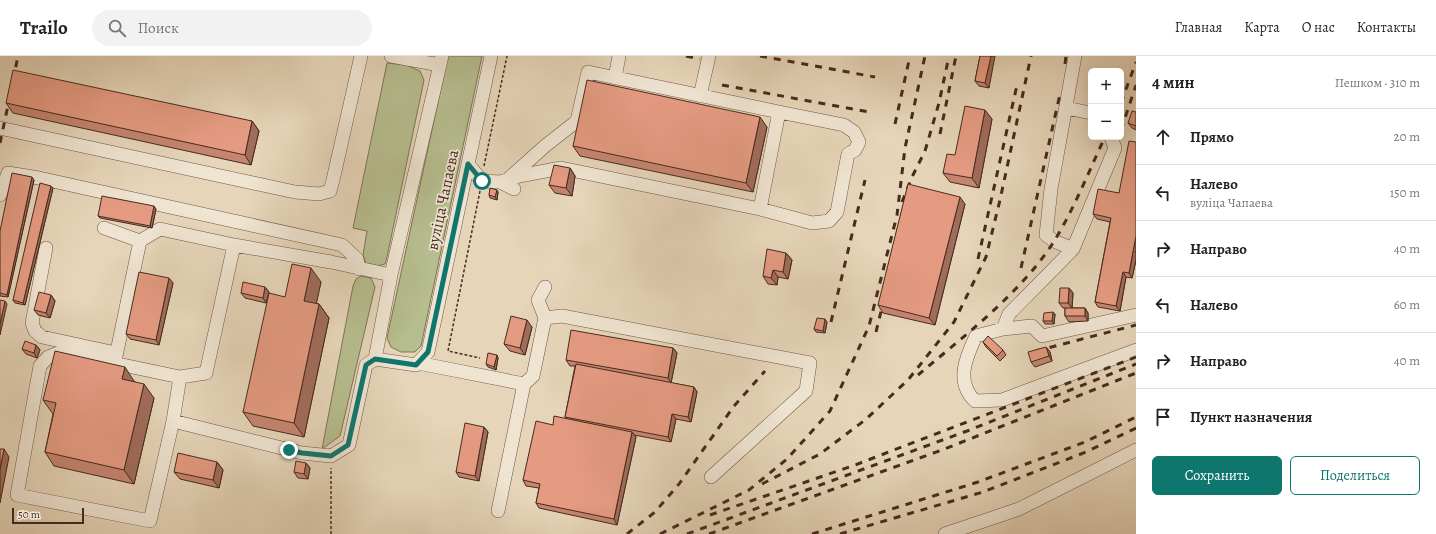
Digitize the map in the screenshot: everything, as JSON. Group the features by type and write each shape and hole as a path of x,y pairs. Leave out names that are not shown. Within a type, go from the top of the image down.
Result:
{"street":[{"path":"0,128 287,190 319,194 330,191 334,180 361,56"},
{"path":"375,359 391,275 441,60 391,56"},
{"name":"вуліца Чапаева","path":"418,362 428,352 491,56"},
{"path":"614,78 619,56"},
{"path":"700,96 709,56"},
{"path":"1073,249 1054,241 1046,235 1051,189 1075,56"},
{"path":"468,164 482,181 507,184 519,176 561,168 760,209 812,223 829,221 837,212 848,154 855,150 859,142 854,132 844,125 588,72 577,121 545,146 507,184"},
{"path":"1066,108 1088,112"},
{"path":"760,209 779,112"},
{"path":"1002,329 1009,314 1073,249 1114,148 1112,140"},
{"path":"0,194 8,173 39,178 342,245 357,259 359,269"},
{"path":"104,228 140,241"},
{"path":"115,358 140,241 160,229 391,275"},
{"path":"46,248 32,323 35,331 42,337 180,377 206,372 234,244"},
{"path":"498,511 524,384 533,376 545,318 538,300 545,287"},
{"path":"1136,315 1042,336 1032,326 1002,329 976,336 968,354 962,375 969,395 975,401 1002,400 1136,350"},
{"path":"545,318 562,316 810,363 806,391 711,477"},
{"path":"115,358 61,352 48,357 40,366 17,495 150,521 173,421 180,377"},
{"path":"173,421 302,453 331,456 348,445 366,365 375,359 416,365 418,362 524,384"},
{"path":"945,534 1019,509 1136,450"}],"path":[{"path":"480,358 448,351 507,56"},
{"path":"331,456 331,534"}],"green space":[{"path":"448,56 482,56 421,346 415,352 401,352 391,347 387,338"},
{"path":"387,63 406,65 420,71 424,80 387,257 385,264 377,266 366,263 363,255 367,231 353,228"},
{"path":"361,276 371,278 375,287 340,436 322,449 353,286 356,279"}],"building":[{"path":"980,56 991,56 985,83 975,81"},
{"path":"13,70 252,121 245,155 6,103"},
{"path":"587,80 760,117 746,183 573,146"},
{"path":"965,106 985,110 972,178 943,173 947,154 955,155"},
{"path":"1132,111 1136,112 1136,126 1128,123"},
{"path":"1129,141 1136,142 1136,236 1129,273 1123,272 1116,306 1095,302 1111,218 1093,214 1098,189 1119,193"},
{"path":"554,165 570,168 566,188 549,185"},
{"path":"12,173 32,177 7,295 0,293 0,231"},
{"path":"40,183 51,186 23,303 13,300"},
{"path":"908,184 960,197 929,318 878,305"},
{"path":"490,188 497,190 495,197 489,195"},
{"path":"102,196 154,206 150,226 98,216"},
{"path":"767,249 786,253 783,272 773,270 771,278 763,276"},
{"path":"292,264 311,268 304,301 319,304 294,423 243,412 269,293 285,297"},
{"path":"139,272 169,278 156,340 126,334"},
{"path":"243,282 265,287 263,298 241,293"},
{"path":"1060,288 1069,288 1068,303 1059,303"},
{"path":"39,292 51,295 46,313 34,310"},
{"path":"0,300 5,301 0,324"},
{"path":"1065,308 1085,308 1085,316 1065,316"},
{"path":"1053,312 1052,321 1043,321 1044,313"},
{"path":"511,316 527,320 520,348 504,344"},
{"path":"817,318 825,319 823,331 814,329"},
{"path":"571,330 673,348 668,378 566,360"},
{"path":"988,336 1003,350 997,356 983,342"},
{"path":"25,341 36,345 34,353 22,349"},
{"path":"1046,347 1049,356 1031,362 1028,352"},
{"path":"55,351 125,367 122,379 144,384 124,470 45,452 56,403 43,400"},
{"path":"488,353 497,355 494,367 486,364"},
{"path":"576,364 694,387 688,417 672,414 668,437 565,417"},
{"path":"554,416 632,432 614,519 536,503 540,484 523,480 536,421 553,425"},
{"path":"465,423 484,427 475,476 456,472"},
{"path":"0,449 4,449 0,469"},
{"path":"178,453 217,462 213,480 174,472"},
{"path":"296,461 306,463 304,474 294,472"}],"railway":[{"path":"13,81 18,56"},
{"path":"686,56 700,59"},
{"path":"760,56 875,77"},
{"path":"895,124 910,56"},
{"path":"660,534 749,490 787,459 830,411 869,326 897,215 905,148 925,56"},
{"path":"902,202 925,151 939,103 949,56"},
{"path":"940,134 956,56"},
{"path":"762,484 820,454 865,420 908,380 954,322 986,257 1000,200 1031,56"},
{"path":"1065,64 1066,56"},
{"path":"1124,95 1136,62"},
{"path":"722,85 869,112"},
{"path":"978,259 1017,85"},
{"path":"1124,121 1136,85"},
{"path":"1021,268 1060,94"},
{"path":"0,143 10,96"},
{"path":"918,375 989,315 1038,264 1051,246 1066,220 1104,140"},
{"path":"831,322 865,180"},
{"path":"876,332 884,299"},
{"path":"1036,351 1136,325"},
{"path":"710,515 855,465 1136,357"},
{"path":"687,534 967,431 1136,364"},
{"path":"627,534 655,512 679,484 734,406 765,371"},
{"path":"709,534 942,450 1136,373"},
{"path":"812,534 978,482 1085,442 1136,417"},
{"path":"840,534 983,492 1086,452 1136,428"}],"route":[{"path":"289,450 331,456 348,445 366,365 375,359 416,365 428,352 468,164 482,181"}]}
